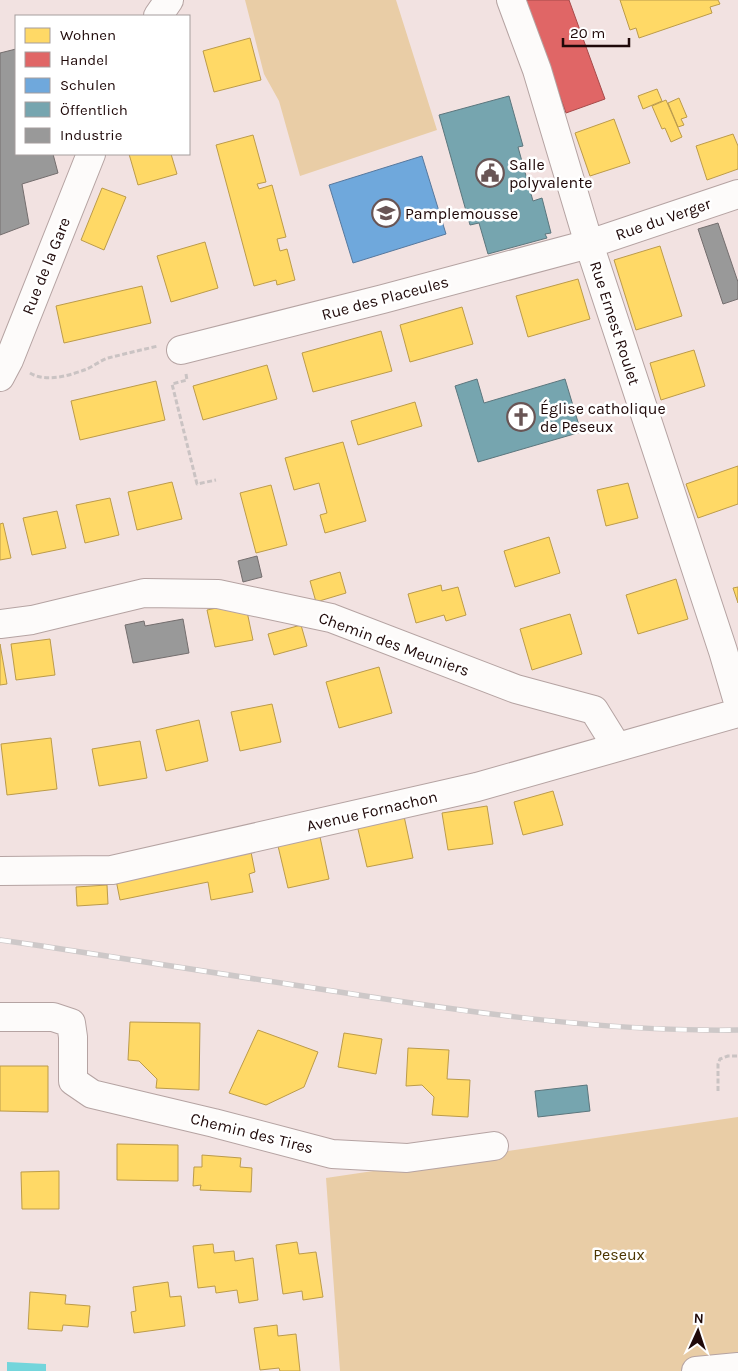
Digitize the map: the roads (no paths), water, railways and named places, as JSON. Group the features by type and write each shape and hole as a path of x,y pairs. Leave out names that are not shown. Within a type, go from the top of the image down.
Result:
{"street":[{"path":"159,15 169,0"},
{"name":"Rue Ernest Roulet","path":"512,0 537,70 589,244 723,651 738,702"},
{"name":"Rue de la Gare","path":"0,377 9,360 91,155"},
{"name":"Rue du Verger","path":"589,244 738,194"},
{"name":"Rue des Placeules","path":"181,350 589,244"},
{"name":"Chemin des Meuniers","path":"0,624 32,620 144,593 218,594 331,618 516,689 594,710 618,747"},
{"name":"Avenue Fornachon","path":"0,871 112,870 477,787 738,713"},
{"name":"Chemin des Tires","path":"0,1016 53,1017 71,1024 73,1037 73,1081 92,1094 214,1122 332,1154 407,1158 494,1146"},
{"path":"696,1371 738,1367"}],"water":[{"path":"7,1362 46,1364 46,1371 7,1371"}],"railway":[{"path":"0,940 484,1013 636,1028 738,1030"}],"place":[{"name":"Salle polyvalente","path":"490,173"},
{"name":"Pamplemousse","path":"386,213"},
{"name":"Église catholique de Peseux","path":"521,417"}],"park label":[{"name":"Peseux","path":"619,1254"}]}
